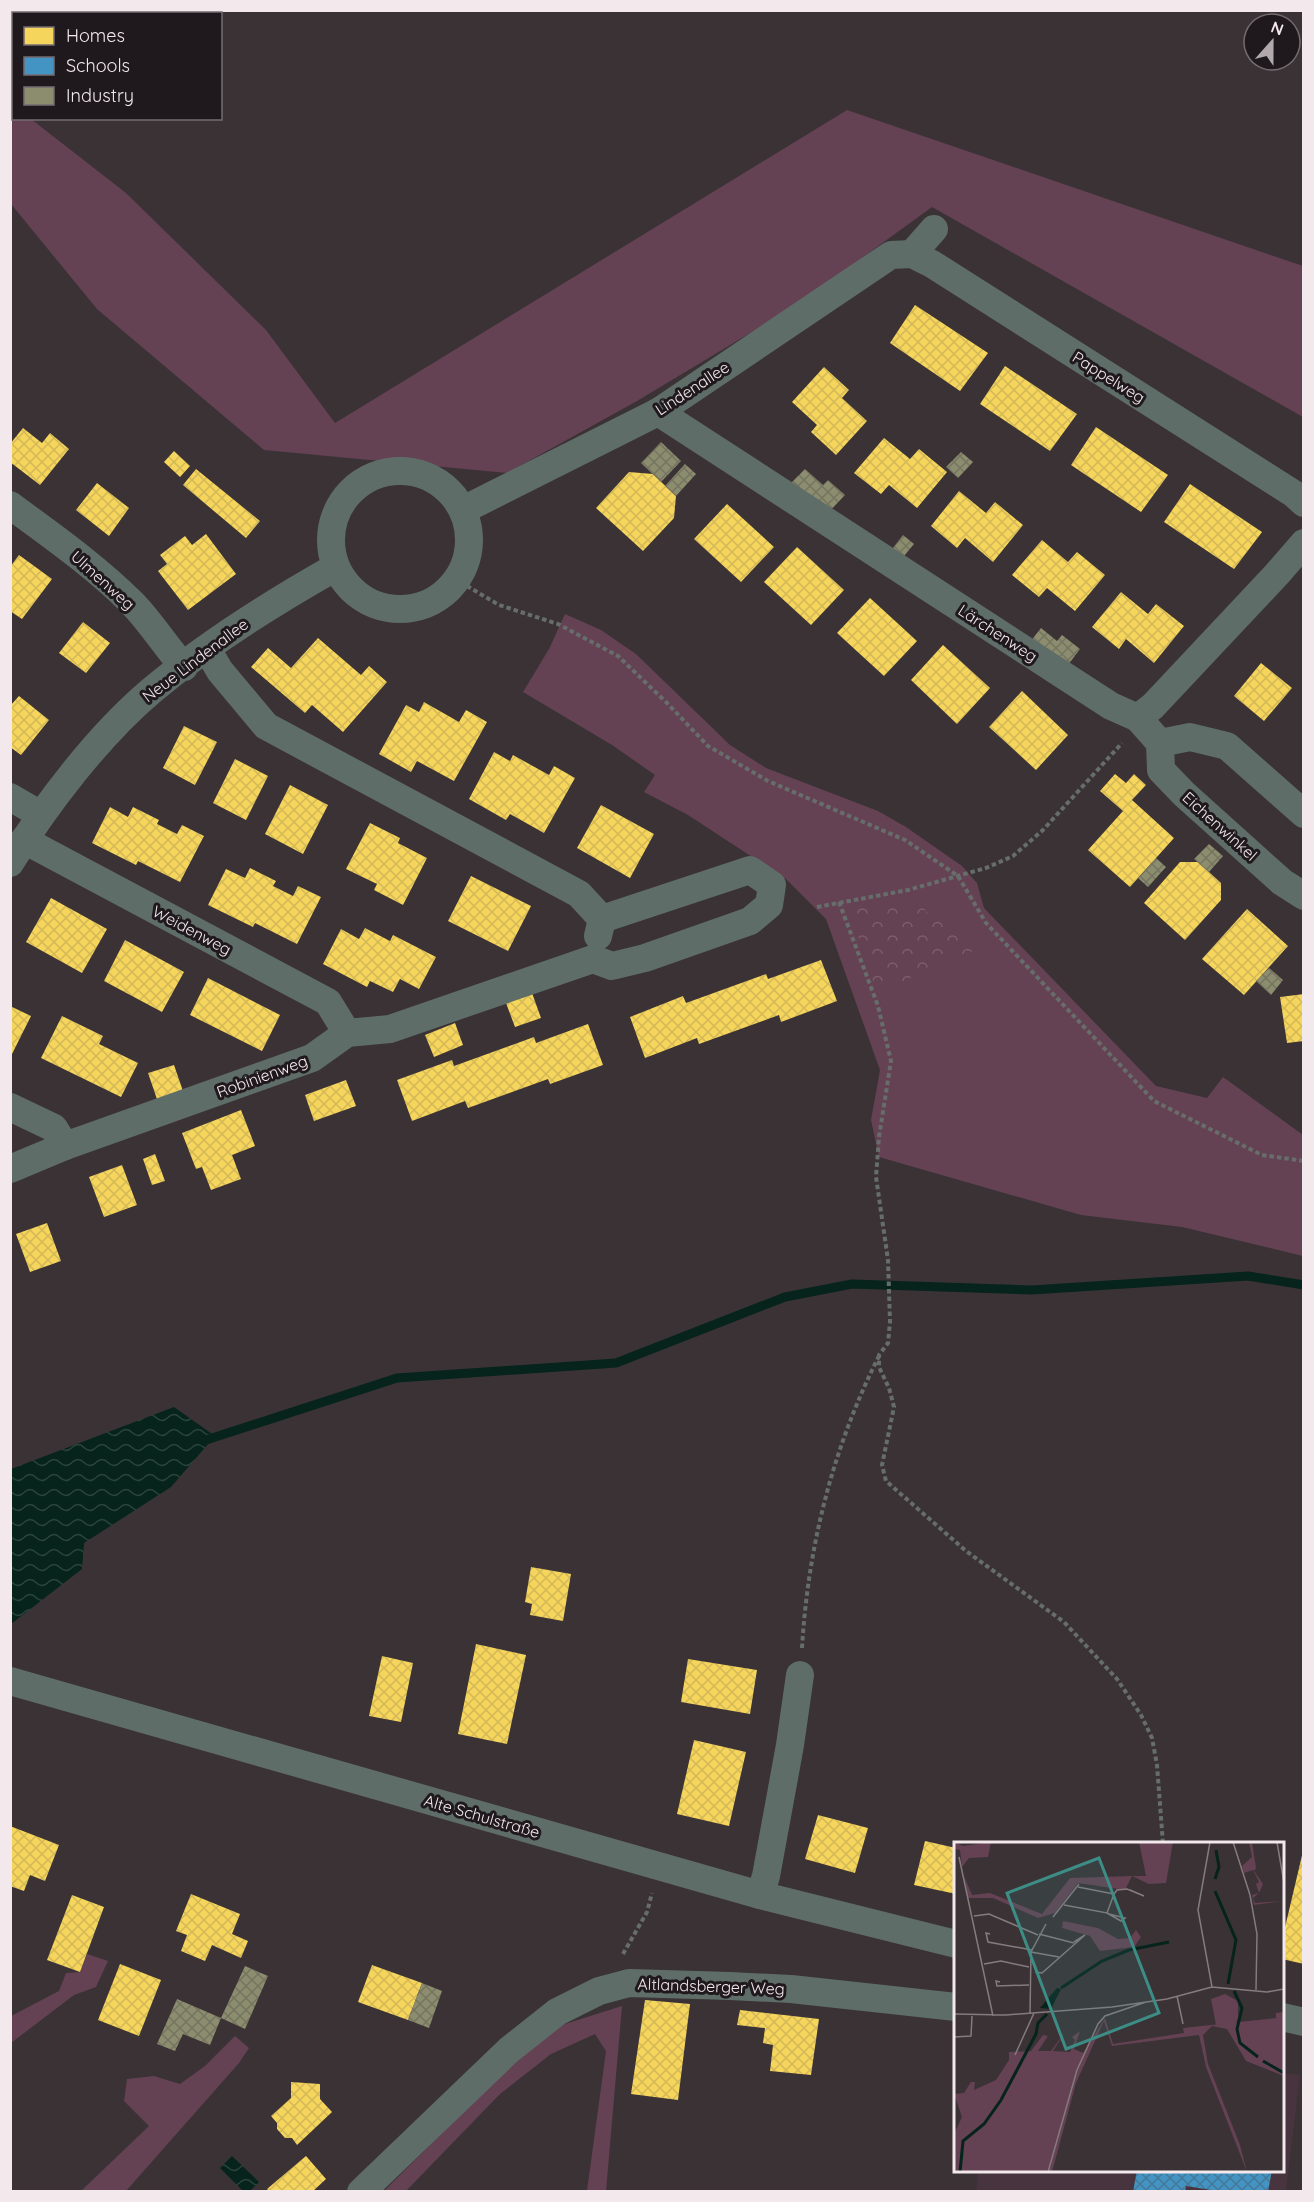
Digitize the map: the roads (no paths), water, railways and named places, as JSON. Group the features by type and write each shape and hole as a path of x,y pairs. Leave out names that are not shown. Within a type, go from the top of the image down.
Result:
{"street":[{"path":"912,254 934,229"},
{"name":"Lindenallee","path":"463,510 658,412 891,255 912,254"},
{"name":"Pappelweg","path":"912,254 1003,309 1294,494 1304,503"},
{"name":"Lärchenweg","path":"658,412 1111,706 1138,718"},
{"path":"392,471 414,472 434,479 451,492 463,510 470,534 468,558 457,580 440,597 432,601 417,607 393,609 369,602 350,588 336,567 331,547 332,525 340,505 353,488 372,476 392,471"},
{"name":"Ulmenweg","path":"10,505 100,573 134,604 165,646 184,667"},
{"path":"1304,543 1154,706 1138,718 1161,743 1190,737 1227,746 1304,814"},
{"name":"Neue Lindenallee","path":"17,852 41,815 104,737 150,692 207,649 285,596 336,567"},
{"path":"207,649 220,671 266,726 579,894 602,919"},
{"name":"Eichenwinkel","path":"1161,743 1161,770 1184,794 1282,882 1304,896"},
{"path":"10,798 41,815"},
{"name":"Weidenweg","path":"17,852 328,1002 347,1033"},
{"path":"347,1033 390,1029 593,958 612,966 645,958 750,921 769,905 772,885 750,870 602,919"},
{"path":"593,958 602,919"},
{"name":"Robinienweg","path":"10,1168 65,1146 312,1058 347,1033"},
{"path":"10,1107 54,1128 65,1146"},
{"path":"760,1895 766,1876 790,1745 800,1675"},
{"name":"Alte Schulstraße","path":"10,1681 760,1895 954,1944"},
{"name":"Altlandsberger Weg","path":"361,2192 509,2050 557,2012 583,1997 617,1985 629,1983 791,1989 954,2007"},
{"path":"1284,2017 1304,2022"}],"water":[{"path":"174,1407 215,1436 171,1487 84,1543 82,1569 11,1624 11,1469"},
{"path":"232,2156 259,2182 250,2191 243,2191 220,2168"}],"waterway":[{"path":"203,1441 397,1378 616,1363 785,1297 852,1284 1032,1290 1248,1276 1304,1285"}]}
